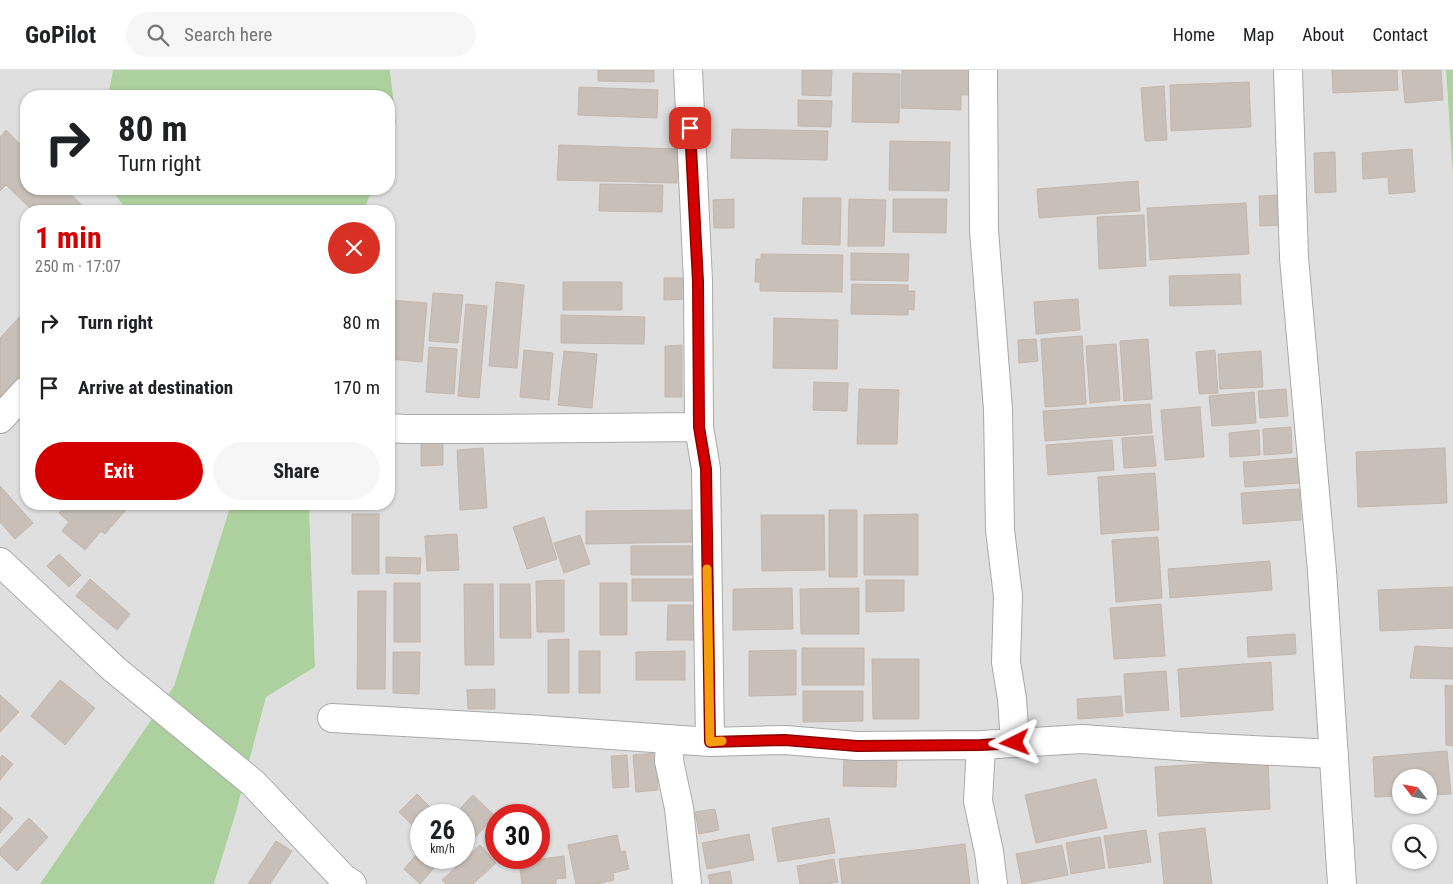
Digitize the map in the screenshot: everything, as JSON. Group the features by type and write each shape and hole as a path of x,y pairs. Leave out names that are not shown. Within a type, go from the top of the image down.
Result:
{"street":[{"path":"688,70 698,282 699,427 706,469 710,742"},
{"path":"983,70 984,230 998,410 1000,530 1008,596 1006,662 1012,698 1015,743"},
{"path":"1288,70 1294,258 1322,571 1342,884"},
{"path":"0,419 20,397"},
{"path":"395,429 477,430 699,427"},
{"path":"0,562 114,668 253,783 346,882"},
{"path":"332,718 526,728 710,742 785,740 857,746 981,745 1082,739 1334,754"},
{"path":"670,739 669,761 679,808 687,884"},
{"path":"981,745 978,801 989,852 993,884"}],"shaded area":[{"path":"0,70 113,70 109,90 20,90 20,195 115,195 123,205 20,205 20,510 229,510 174,686 40,884 0,884"},
{"path":"390,70 1446,70 1453,177 1453,884 214,884 236,812 266,697 315,667 309,510 395,510 395,205 366,205 370,195 395,195 395,90 392,90"}],"green space":[{"path":"113,70 390,70 392,90 109,90"},
{"path":"1446,70 1453,70 1453,177"},
{"path":"115,195 370,195 366,205 123,205"},
{"path":"229,510 309,510 315,667 266,697 236,812 214,884 40,884 174,686"}],"building":[{"path":"598,70 654,70 654,82 598,81"},
{"path":"802,70 832,70 831,96 802,95"},
{"path":"902,70 978,70 978,95 961,95 961,110 901,108"},
{"path":"1332,70 1397,70 1398,90 1333,93"},
{"path":"1402,70 1441,70 1443,100 1405,103"},
{"path":"853,73 900,74 899,123 852,122"},
{"path":"1249,82 1251,127 1171,131 1170,85"},
{"path":"1164,86 1167,140 1145,141 1141,88"},
{"path":"579,87 658,90 657,118 578,115"},
{"path":"798,100 832,101 831,127 798,126"},
{"path":"732,129 828,131 827,160 731,158"},
{"path":"6,130 20,144 20,195 71,195 82,205 27,205 6,185 0,191 0,137"},
{"path":"890,141 950,142 949,191 889,190"},
{"path":"559,145 678,149 677,183 557,180"},
{"path":"1412,149 1415,192 1389,194 1388,177 1363,179 1362,153"},
{"path":"1335,152 1336,192 1315,193 1314,153"},
{"path":"1138,181 1140,211 1039,218 1037,189"},
{"path":"600,184 663,185 662,212 599,211"},
{"path":"1280,195 1281,225 1260,226 1259,196"},
{"path":"803,198 841,198 840,245 802,244"},
{"path":"734,199 734,228 714,228 713,200"},
{"path":"849,199 886,200 884,246 848,246"},
{"path":"893,199 947,199 946,233 893,232"},
{"path":"1246,203 1249,254 1150,260 1147,208"},
{"path":"1144,215 1146,266 1099,269 1097,217"},
{"path":"851,253 909,254 908,281 851,280"},
{"path":"761,254 843,255 842,292 760,291 760,282 755,282 756,259 761,259"},
{"path":"1240,274 1241,304 1170,306 1169,276"},
{"path":"664,278 684,278 684,299 664,300"},
{"path":"496,282 524,285 517,368 489,366"},
{"path":"563,282 622,282 622,310 563,310"},
{"path":"852,284 908,285 908,291 915,291 914,310 908,309 908,315 851,314"},
{"path":"433,293 463,295 458,343 429,341"},
{"path":"1078,299 1080,330 1036,334 1034,302"},
{"path":"395,300 427,303 422,362 395,360"},
{"path":"466,304 487,306 479,398 458,396"},
{"path":"561,315 645,317 644,344 561,343"},
{"path":"20,316 20,376 0,397 0,338"},
{"path":"774,318 838,320 837,369 773,368"},
{"path":"1082,336 1086,404 1045,407 1041,339"},
{"path":"1036,339 1038,361 1019,363 1018,340"},
{"path":"1148,339 1152,399 1124,401 1120,341"},
{"path":"1116,344 1120,400 1090,403 1086,346"},
{"path":"682,345 682,397 665,397 665,346"},
{"path":"429,347 457,349 454,394 426,392"},
{"path":"524,350 553,353 549,400 520,397"},
{"path":"1215,350 1218,393 1199,394 1196,352"},
{"path":"564,351 597,354 592,408 558,405"},
{"path":"1261,351 1263,387 1220,389 1218,354"},
{"path":"814,382 848,383 847,411 813,410"},
{"path":"859,389 899,390 897,444 857,444"},
{"path":"1286,389 1288,416 1260,418 1258,391"},
{"path":"1254,392 1256,423 1212,426 1209,396"},
{"path":"1150,404 1152,433 1045,441 1043,411"},
{"path":"1200,407 1204,457 1165,460 1161,410"},
{"path":"1291,427 1292,453 1264,455 1263,429"},
{"path":"1259,430 1260,455 1230,457 1229,433"},
{"path":"1153,436 1156,466 1124,468 1122,438"},
{"path":"1112,440 1114,470 1048,475 1046,445"},
{"path":"421,442 443,442 443,465 421,466"},
{"path":"483,448 487,508 460,510 457,450"},
{"path":"1445,448 1447,503 1358,507 1356,452"},
{"path":"1298,458 1299,483 1245,487 1243,462"},
{"path":"1155,473 1159,530 1101,534 1098,477"},
{"path":"0,486 33,523 15,539 0,522"},
{"path":"1299,489 1301,520 1243,524 1241,493"},
{"path":"61,510 126,510 105,534 101,531 85,550 62,531 69,522 59,513"},
{"path":"692,510 692,542 586,544 586,511"},
{"path":"829,510 857,510 857,577 829,577"},
{"path":"352,514 379,514 379,574 352,574"},
{"path":"918,514 918,575 864,575 864,515"},
{"path":"761,515 824,515 825,570 762,571"},
{"path":"544,517 557,559 527,569 513,527"},
{"path":"457,534 459,570 427,571 425,536"},
{"path":"580,535 590,564 564,573 554,543"},
{"path":"1158,537 1162,598 1116,602 1112,540"},
{"path":"631,546 692,546 692,575 631,575"},
{"path":"59,554 81,575 69,587 47,566"},
{"path":"386,557 421,558 420,574 386,573"},
{"path":"1270,561 1272,590 1170,598 1168,569"},
{"path":"90,579 130,614 117,630 76,596"},
{"path":"632,579 693,579 693,601 632,601"},
{"path":"564,580 564,632 537,632 536,581"},
{"path":"866,580 904,580 904,611 866,612"},
{"path":"394,583 420,583 420,642 394,642"},
{"path":"600,583 627,583 627,635 600,635"},
{"path":"464,584 493,584 494,665 465,665"},
{"path":"500,584 530,584 531,638 500,638"},
{"path":"1453,587 1453,628 1380,631 1378,590"},
{"path":"792,588 793,629 733,630 733,589"},
{"path":"859,588 859,634 801,634 800,589"},
{"path":"358,591 386,591 385,689 357,689"},
{"path":"1161,604 1165,656 1114,659 1110,608"},
{"path":"668,605 697,605 697,640 667,640"},
{"path":"1295,634 1296,654 1248,657 1247,637"},
{"path":"569,639 569,693 548,693 548,640"},
{"path":"1415,646 1453,648 1453,679 1410,678"},
{"path":"802,648 864,648 864,685 802,685"},
{"path":"796,650 796,695 749,696 749,651"},
{"path":"579,651 600,651 600,693 579,693"},
{"path":"685,651 685,680 636,680 636,652"},
{"path":"393,652 420,652 419,694 393,693"},
{"path":"872,659 919,659 919,719 873,719"},
{"path":"1271,662 1273,710 1181,717 1178,669"},
{"path":"1166,671 1169,710 1126,713 1124,674"},
{"path":"60,680 95,708 65,745 31,716"},
{"path":"1445,685 1453,686 1453,746 1446,745"},
{"path":"495,689 495,709 468,709 467,690"},
{"path":"803,691 863,691 863,721 803,722"},
{"path":"0,695 19,712 0,732"},
{"path":"1121,696 1123,716 1078,719 1077,699"},
{"path":"1447,751 1451,794 1438,795 1438,769 1392,769 1392,796 1375,797 1373,757"},
{"path":"656,753 658,790 636,792 633,755"},
{"path":"2,755 13,764 0,780 0,758"},
{"path":"627,755 629,787 613,788 611,756"},
{"path":"844,757 897,758 896,787 843,786"},
{"path":"1268,760 1270,809 1158,816 1155,767"},
{"path":"1096,779 1107,828 1036,843 1025,795"},
{"path":"417,794 427,804 410,804 410,823 399,812"},
{"path":"473,795 485,806 485,827 475,838 475,804 464,804"},
{"path":"0,807 13,818 0,833"},
{"path":"715,809 719,830 699,834 695,812"},
{"path":"29,818 48,837 17,871 0,855 0,849"},
{"path":"829,818 835,853 778,862 772,828"},
{"path":"1205,828 1212,884 1164,884 1159,833"},
{"path":"1146,830 1151,862 1109,868 1104,836"},
{"path":"749,834 754,860 707,869 702,843"},
{"path":"617,835 621,852 625,851 629,869 613,873 614,880 597,884 576,884 568,845"},
{"path":"1100,837 1105,868 1071,874 1066,843"},
{"path":"276,841 292,851 270,884 248,884"},
{"path":"965,844 970,884 842,884 839,859"},
{"path":"480,845 485,851 485,869 489,869 473,884 446,884 442,880 454,869 475,869 475,850"},
{"path":"1062,845 1068,875 1022,884 1016,854"},
{"path":"564,856 566,878 556,879 556,884 522,884 520,869 550,869 550,858"},
{"path":"834,859 838,882 800,884 797,866"},
{"path":"410,862 410,869 433,869 420,884 404,869"},
{"path":"730,871 732,884 710,884 708,875"}],"slow traffic":[{"path":"707,569 710,742 722,741"}],"route":[{"path":"690,128 698,282 699,427 706,469 710,742 785,740 857,746 1015,743"}]}
